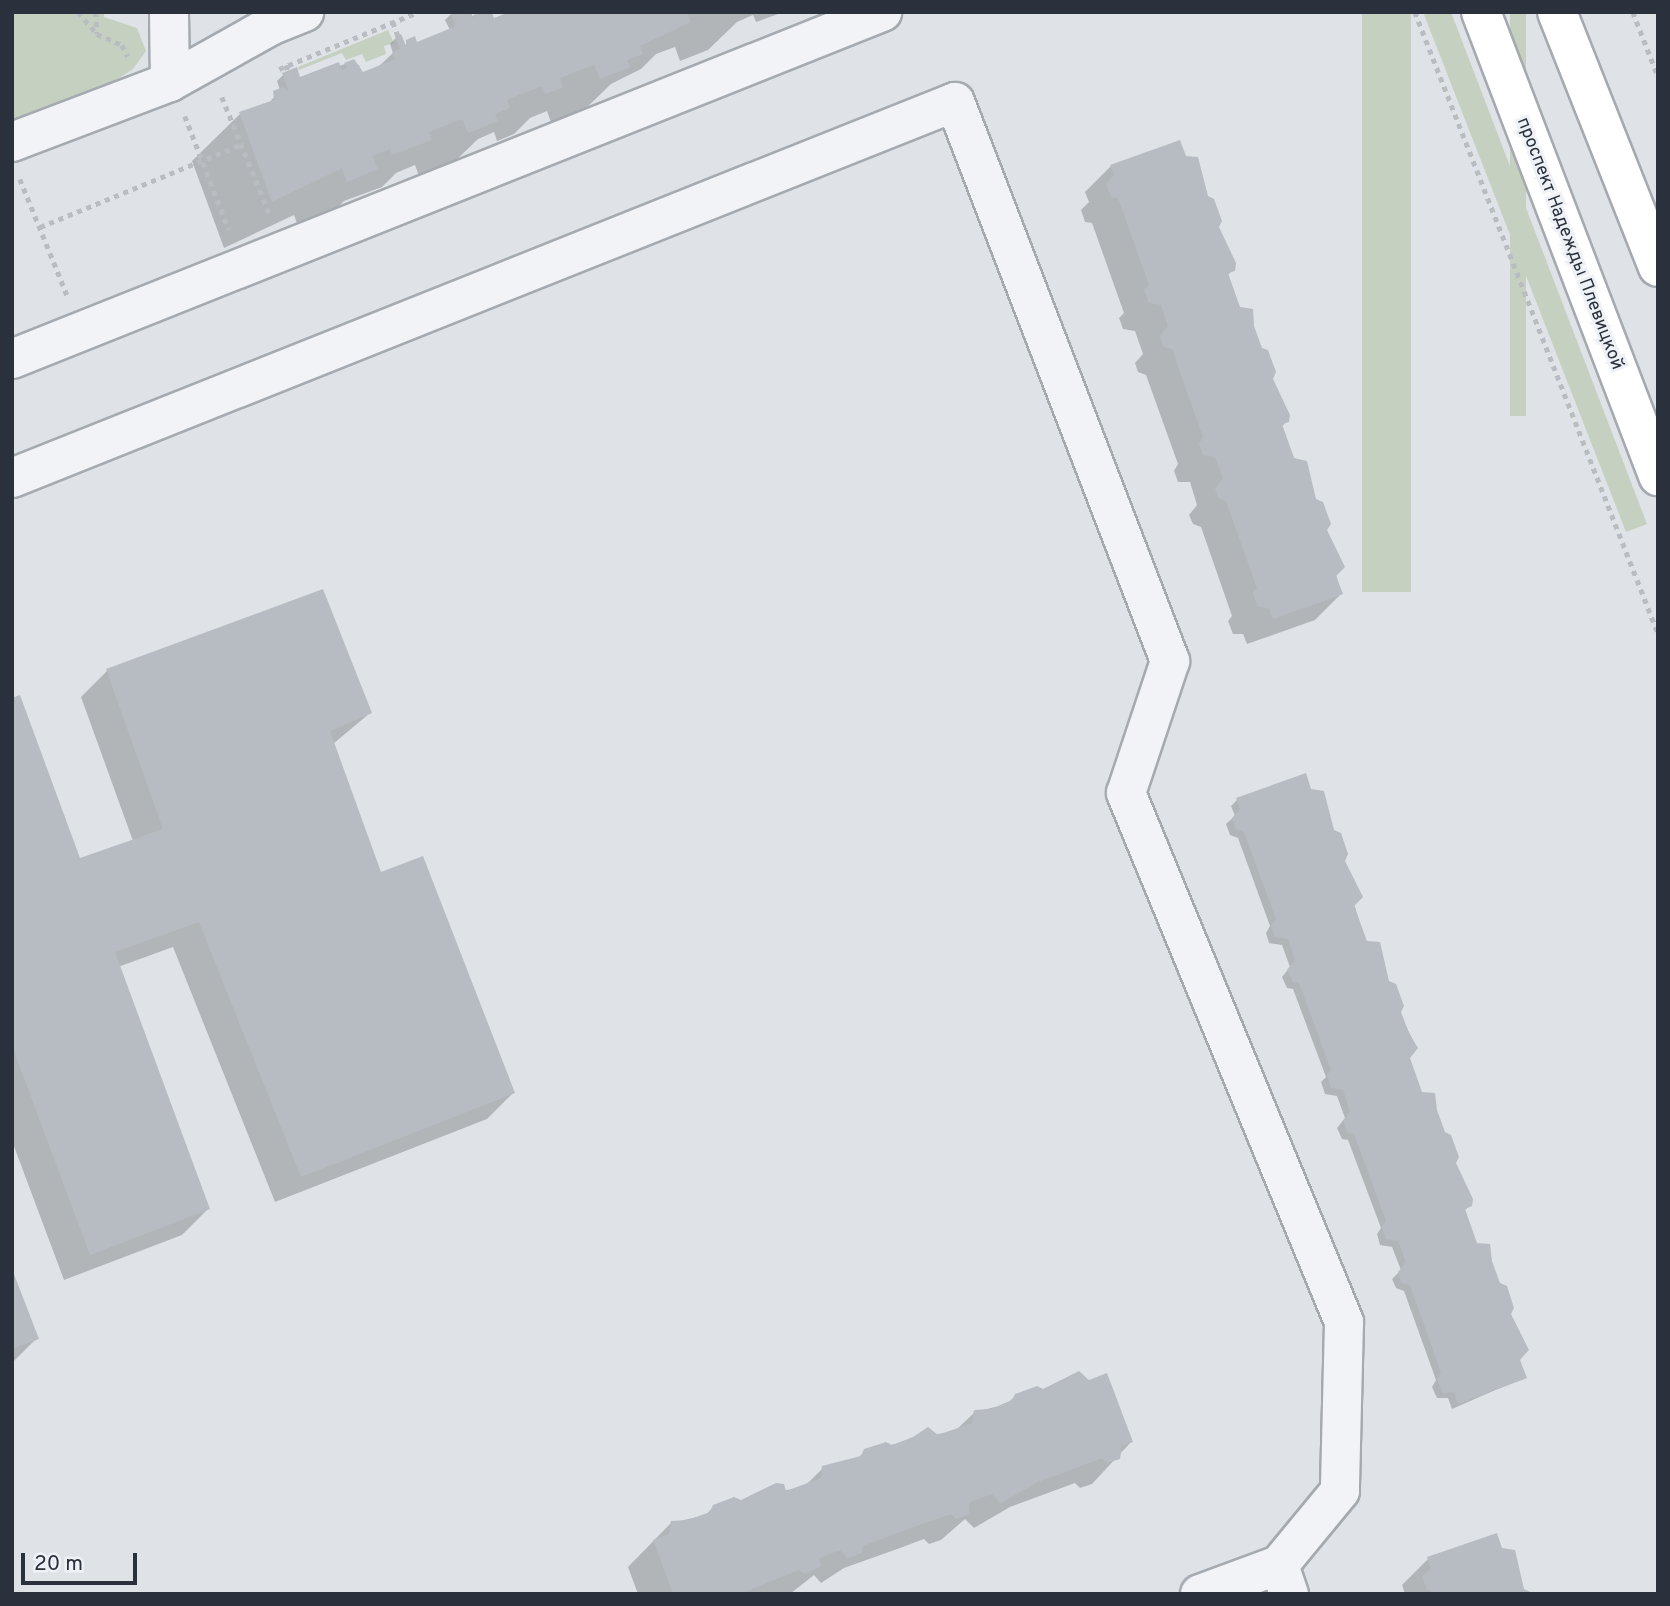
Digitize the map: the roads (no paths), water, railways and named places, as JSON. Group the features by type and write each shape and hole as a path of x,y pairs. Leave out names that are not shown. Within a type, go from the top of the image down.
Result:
{"main road":[{"name":"проспект Надежды Плевицкой","path":"1481,12 1658,476"},
{"path":"1557,12 1658,267"}],"lane":[{"path":"169,12 176,95"},
{"path":"12,142 176,95 270,26 304,12"},
{"path":"12,359 882,12"},
{"path":"12,478 955,102 1170,661 1126,793 1343,1322 1340,1491 1284,1579 1200,1594"}]}
